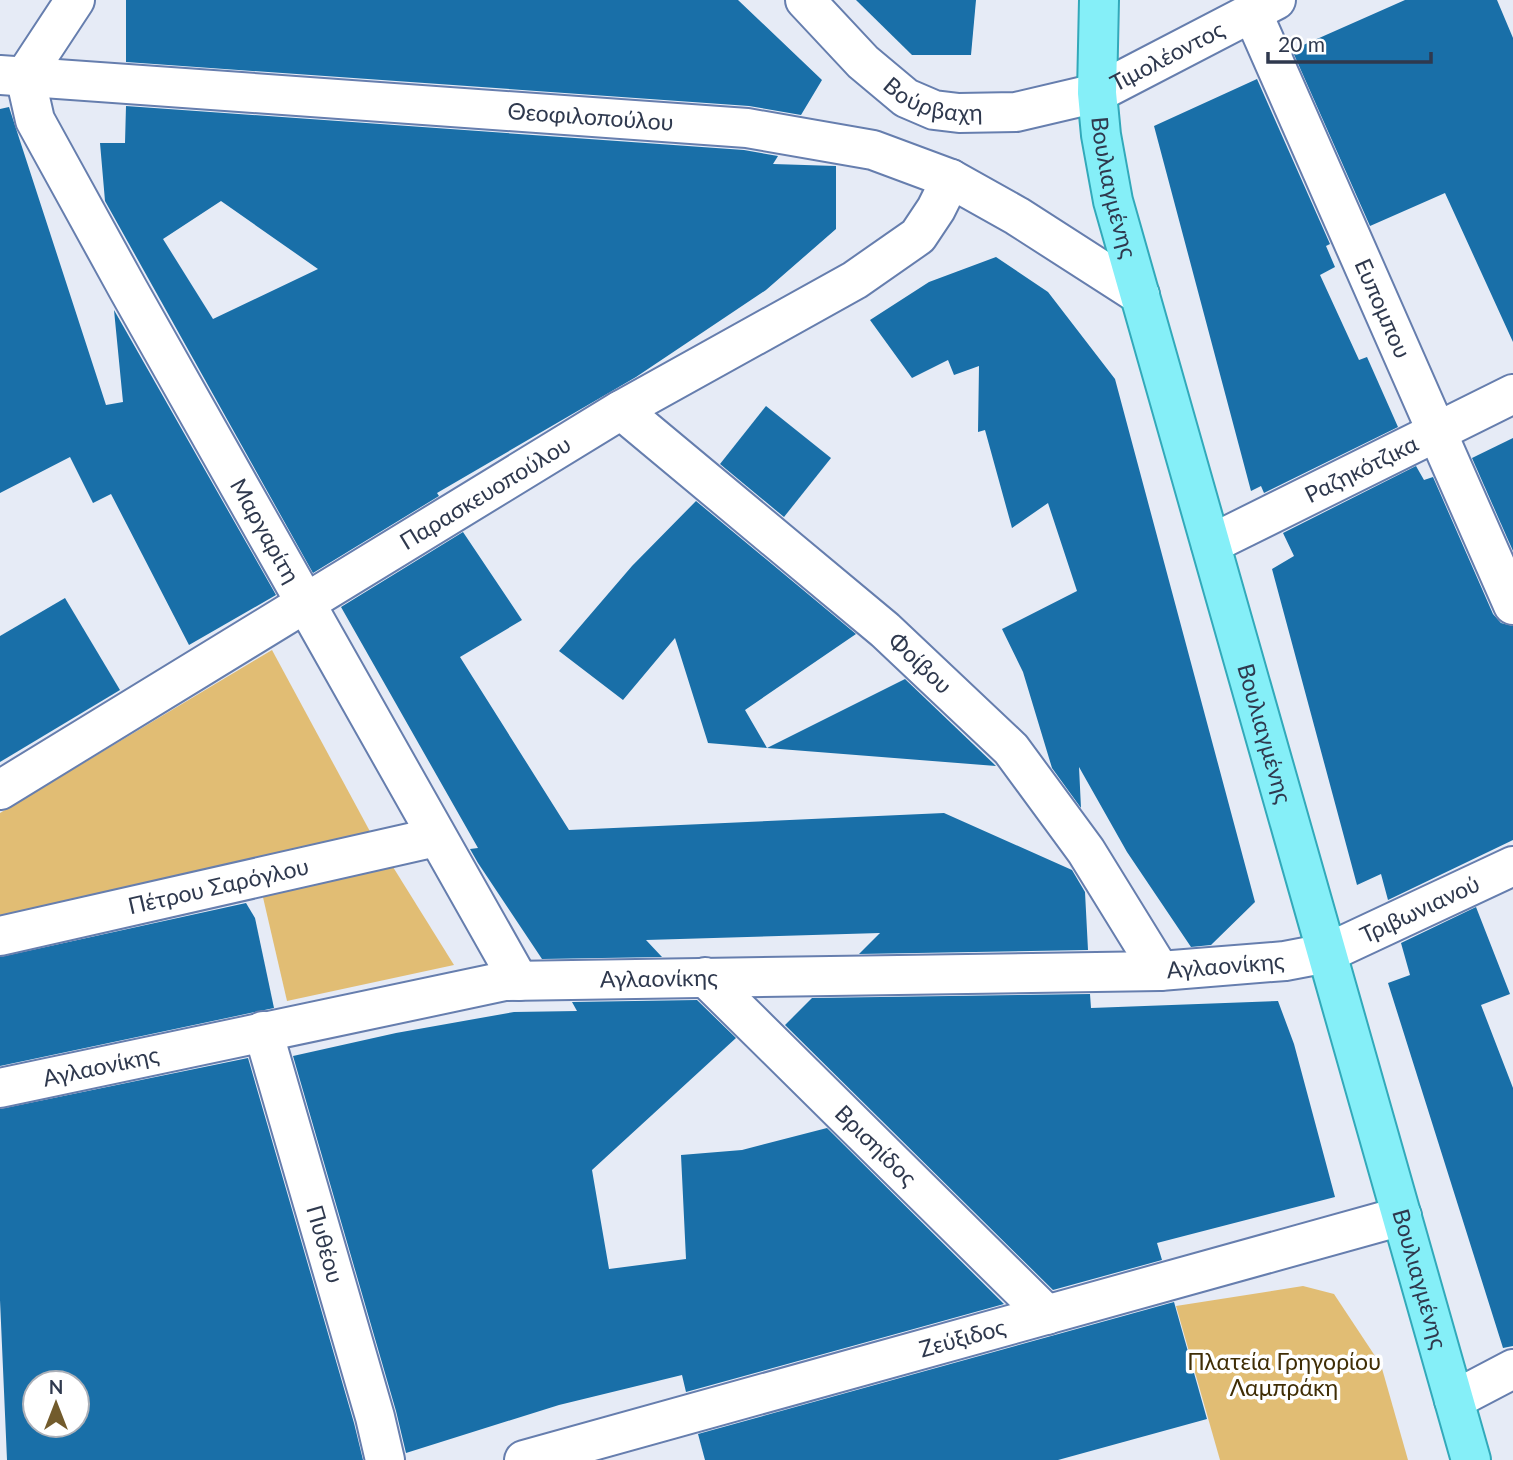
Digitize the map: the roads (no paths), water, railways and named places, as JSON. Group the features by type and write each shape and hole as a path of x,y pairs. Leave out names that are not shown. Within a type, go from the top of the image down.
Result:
{"main road":[{"name":"Βουλιαγμένης","path":"1099,0 1097,93 1101,135 1113,201 1471,1460"}],"street":[{"path":"12,76 75,0"},
{"name":"Βούρβαχη","path":"805,0 863,62 885,81 906,98 934,110 959,113 1016,112 1097,93"},
{"name":"Τιμολέοντος","path":"1097,93 1264,6"},
{"name":"Ευπομπου","path":"1264,6 1437,432 1513,605"},
{"name":"Θεοφιλοπούλου","path":"12,76 747,128 873,150 951,179 1017,216 1140,295"},
{"name":"Μαργαρίτη","path":"12,76 128,289 519,981"},
{"name":"Παρασκευοπούλου","path":"0,790 621,410 855,279 918,236 951,179"},
{"name":"Ραζηκότζικα","path":"1211,544 1513,394"},
{"name":"Φοίβου","path":"621,410 885,630 1011,749 1086,851 1160,971"},
{"name":"Πέτρου Σαρόγλου","path":"0,936 436,837"},
{"name":"Τριβωνιανού","path":"1327,953 1513,866"},
{"name":"Αγλαονίκης","path":"0,1088 505,981 1160,971 1285,961 1327,953"},
{"name":"Βρισηίδος","path":"705,977 1047,1315"},
{"name":"Πυθέου","path":"262,1031 386,1460"},
{"name":"Ζεύξιδος","path":"524,1460 1402,1216"},
{"path":"1454,1400 1513,1369"}],"park label":[{"name":"Πλατεία Γρηγορίου Λαμπράκη","path":"1284,1375"}]}
